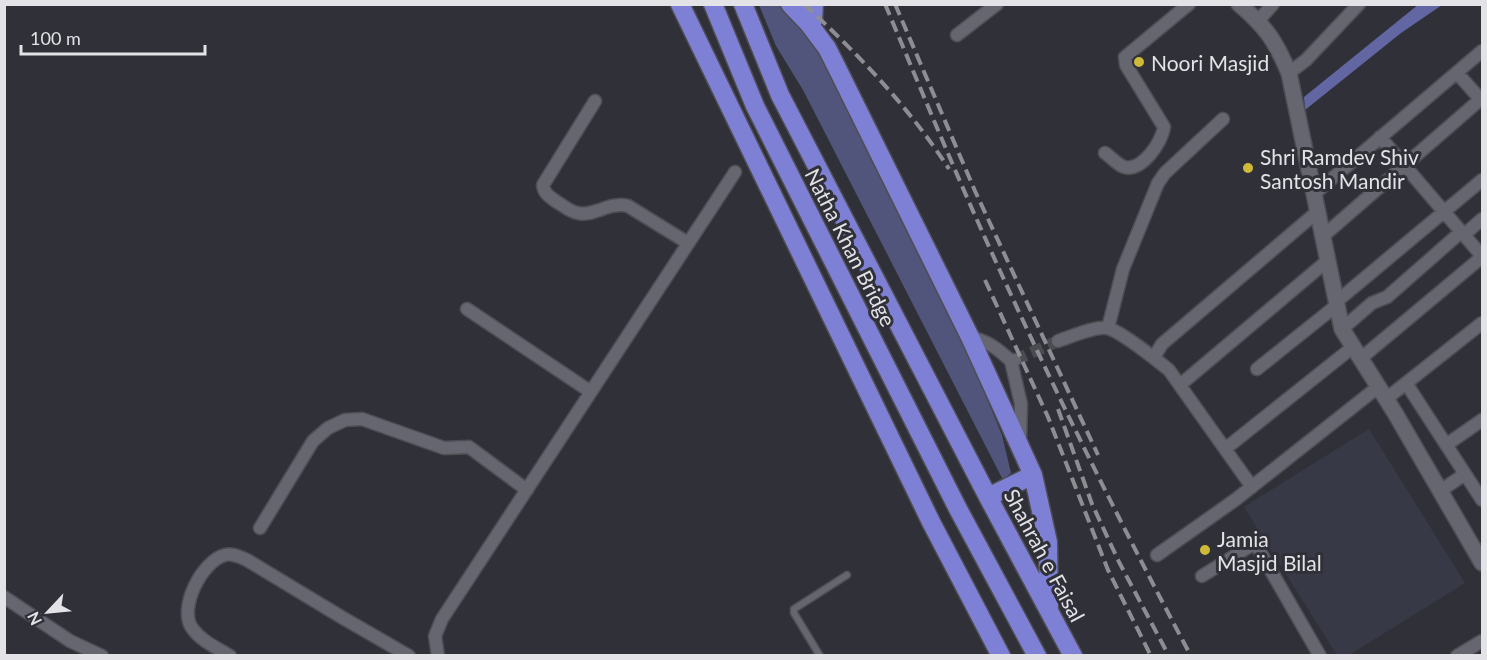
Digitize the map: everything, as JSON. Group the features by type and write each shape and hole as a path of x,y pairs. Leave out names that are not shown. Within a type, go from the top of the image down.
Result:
{"highway":[{"path":"680,4 958,574 1001,656"},
{"name":"Natha Khan Bridge","path":"713,4 755,106 957,507 1037,656"},
{"name":"Natha Khan Bridge","path":"742,4 780,95 977,475"},
{"path":"790,4 827,48 970,337 1020,444 1033,475 1048,542 1049,613"},
{"path":"809,24 813,20 814,4"},
{"name":"Shahrah e Faisal","path":"977,475 1073,656"},
{"path":"988,497 1033,475"},
{"path":"958,574 984,558"}],"street":[{"path":"957,35 997,4"},
{"path":"1105,153 1122,166 1132,168 1142,162 1163,134 1164,127 1126,65 1125,57 1189,4"},
{"path":"1239,4 1263,25 1280,52 1289,73 1342,329 1482,563"},
{"path":"1258,21 1274,4"},
{"path":"1289,73 1306,60 1359,4"},
{"path":"1314,194 1482,51"},
{"path":"1322,237 1482,99 1457,72"},
{"path":"595,101 543,185 543,189 575,213 583,214 620,204 628,206 688,243"},
{"path":"1108,328 1123,269 1158,183 1165,173 1223,119"},
{"path":"1225,449 1482,256 1380,137"},
{"path":"438,656 435,636 442,619 735,172"},
{"path":"1257,369 1482,180"},
{"path":"1154,357 1162,344 1317,212"},
{"path":"1342,329 1372,303 1387,297 1482,219"},
{"path":"1180,386 1327,261"},
{"path":"467,309 591,392"},
{"path":"1157,555 1382,393 1406,383 1482,324"},
{"path":"1058,341 1099,328 1108,328 1154,357 1169,370 1252,487"},
{"path":"970,337 990,343 1013,360 1021,404 1020,444"},
{"path":"1406,383 1482,498"},
{"path":"260,528 313,441 328,428 345,420 362,419 444,448 469,447 527,490"},
{"path":"1446,445 1482,420"},
{"path":"1440,491 1465,474"},
{"path":"1202,576 1255,543 1320,656"},
{"path":"230,656 205,641 191,628 186,613 192,591 208,567 226,554 247,560 409,656"},
{"path":"4,597 70,641 102,656"},
{"path":"1457,656 1482,641"}],"lane":[{"path":"820,656 794,613 794,609 848,575"}],"shaded area":[{"path":"1419,4 1442,5 1401,33 1305,110 1304,97"},
{"path":"759,5 811,5 874,126 1002,435 1011,473 1003,480 803,90 776,46"},
{"path":"1369,429 1465,583 1349,655 1337,655 1244,507"}],"tunnel":[{"path":"1015,360 1058,341"}],"railway":[{"path":"804,4 882,82 917,124 949,169"},
{"path":"885,4 964,190 1038,353 1113,506 1191,656"},
{"path":"895,4 975,191 1098,455"},
{"path":"985,280 1048,417 1108,570 1151,656"},
{"path":"1058,409 1092,504 1119,562 1169,656"}],"place":[{"name":"Noori Masjid","path":"1139,62"},
{"name":"Shri Ramdev Shiv Santosh Mandir","path":"1248,168"},
{"name":"Jamia Masjid Bilal","path":"1205,550"}]}
